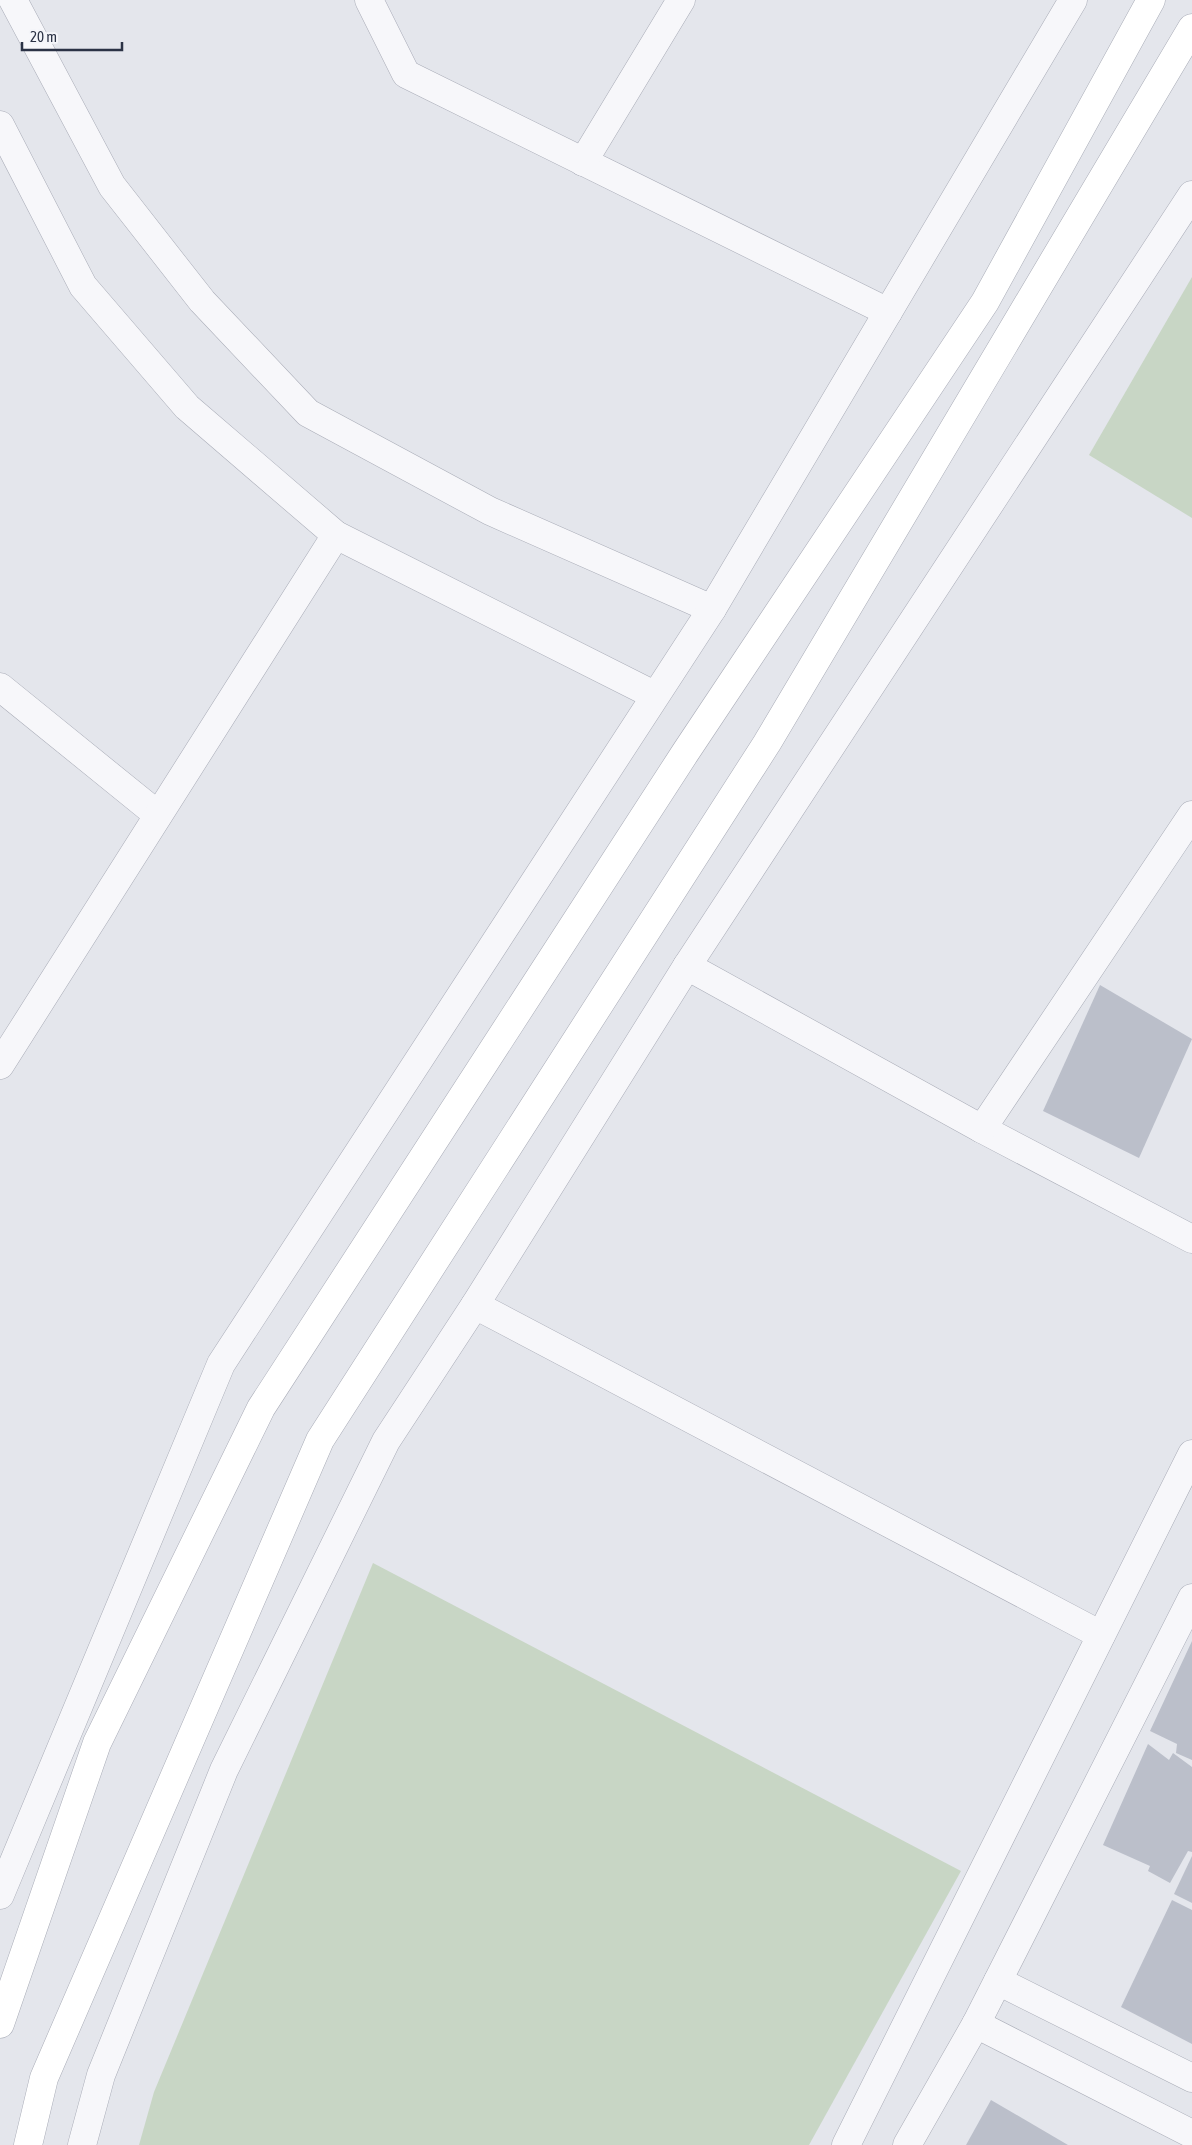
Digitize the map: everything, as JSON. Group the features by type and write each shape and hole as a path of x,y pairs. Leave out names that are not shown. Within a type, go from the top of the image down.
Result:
{"main road":[{"path":"0,2024 97,1743 261,1408 685,753 984,302 1151,0"},
{"path":"28,2145 44,2078 320,1440 767,743 1192,28"}],"street":[{"path":"13,0 112,186 202,302 308,413 490,511 712,609"},
{"path":"369,0 406,74 888,312"},
{"path":"583,162 681,0"},
{"path":"0,1896 221,1364 654,695 712,609 1073,0"},
{"path":"0,125 83,286 187,407 336,535 654,695"},
{"path":"82,2145 101,2075 224,1770 386,1441 475,1305 688,966 1192,195"},
{"path":"0,1065 336,535"},
{"path":"0,687 158,816"},
{"path":"982,1130 1192,814"},
{"path":"688,966 982,1130 1192,1239"},
{"path":"475,1305 1101,1635"},
{"path":"846,2145 1192,1454"},
{"path":"907,2145 976,2024 1192,1598"},
{"path":"998,1981 1192,2078"},
{"path":"976,2024 1192,2134"}],"green space":[{"path":"1192,277 1192,518 1089,455"},
{"path":"373,1563 961,1871 809,2145 139,2145 154,2092"}],"building":[{"path":"1100,985 1192,1039 1139,1158 1043,1111"},
{"path":"1192,1641 1192,1760 1176,1753 1177,1744 1150,1731"},
{"path":"1148,1744 1169,1760 1173,1753 1192,1767 1192,1852 1188,1851 1170,1883 1148,1871 1150,1866 1103,1845"},
{"path":"1192,1856 1192,1903 1174,1894"},
{"path":"1172,1900 1192,1910 1192,2044 1121,2007"},
{"path":"991,2100 1068,2145 966,2145"}]}
